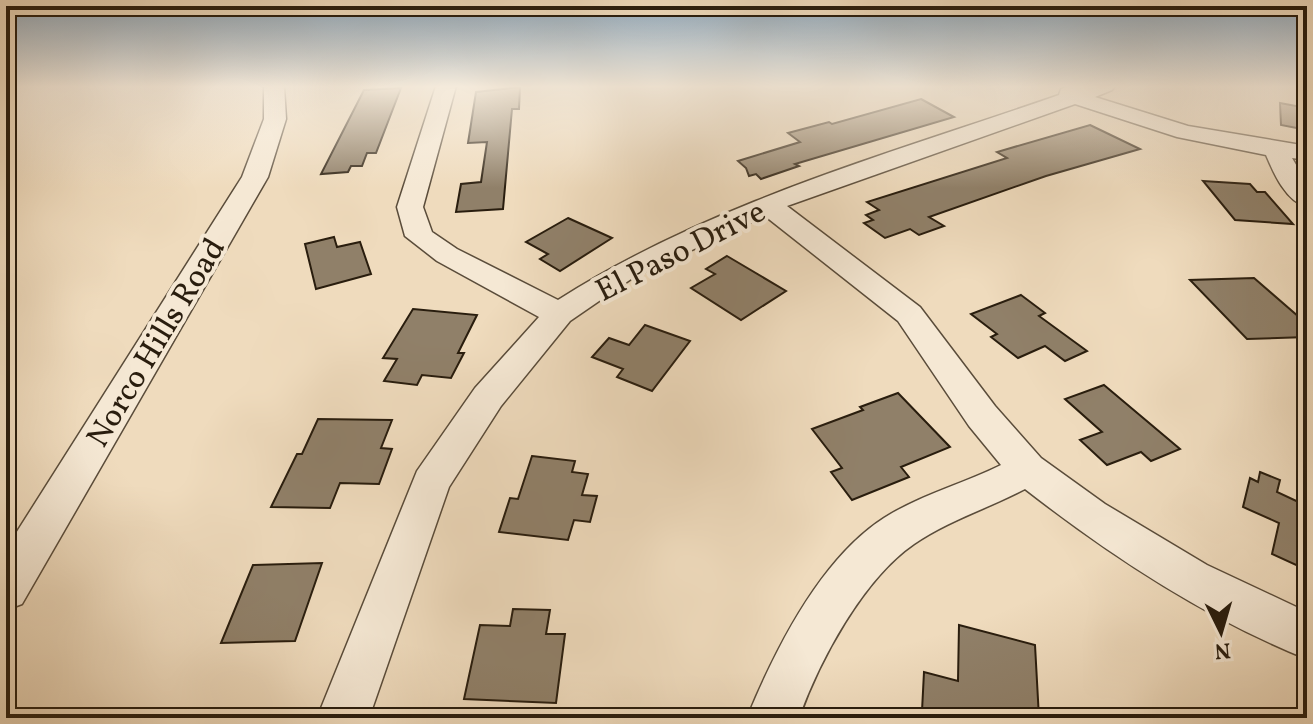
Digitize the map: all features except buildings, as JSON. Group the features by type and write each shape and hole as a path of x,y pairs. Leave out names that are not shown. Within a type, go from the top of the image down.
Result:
{"street":[{"name":"Norco Hills Road","path":"6,589 255,177 275,120"},
{"path":"436,120 410,207 419,236 447,255 559,314"},
{"name":"El Paso Drive","path":"343,718 431,482 488,397 559,314 624,271 766,205 997,120"},
{"path":"1143,120 1276,150 1307,153"},
{"path":"1276,150 1288,177 1307,199"},
{"path":"766,205 788,218 909,314 982,416 1027,469 1090,516 1191,579 1307,636"},
{"path":"773,718 781,694 813,634 851,578 896,533 1027,469"}]}
